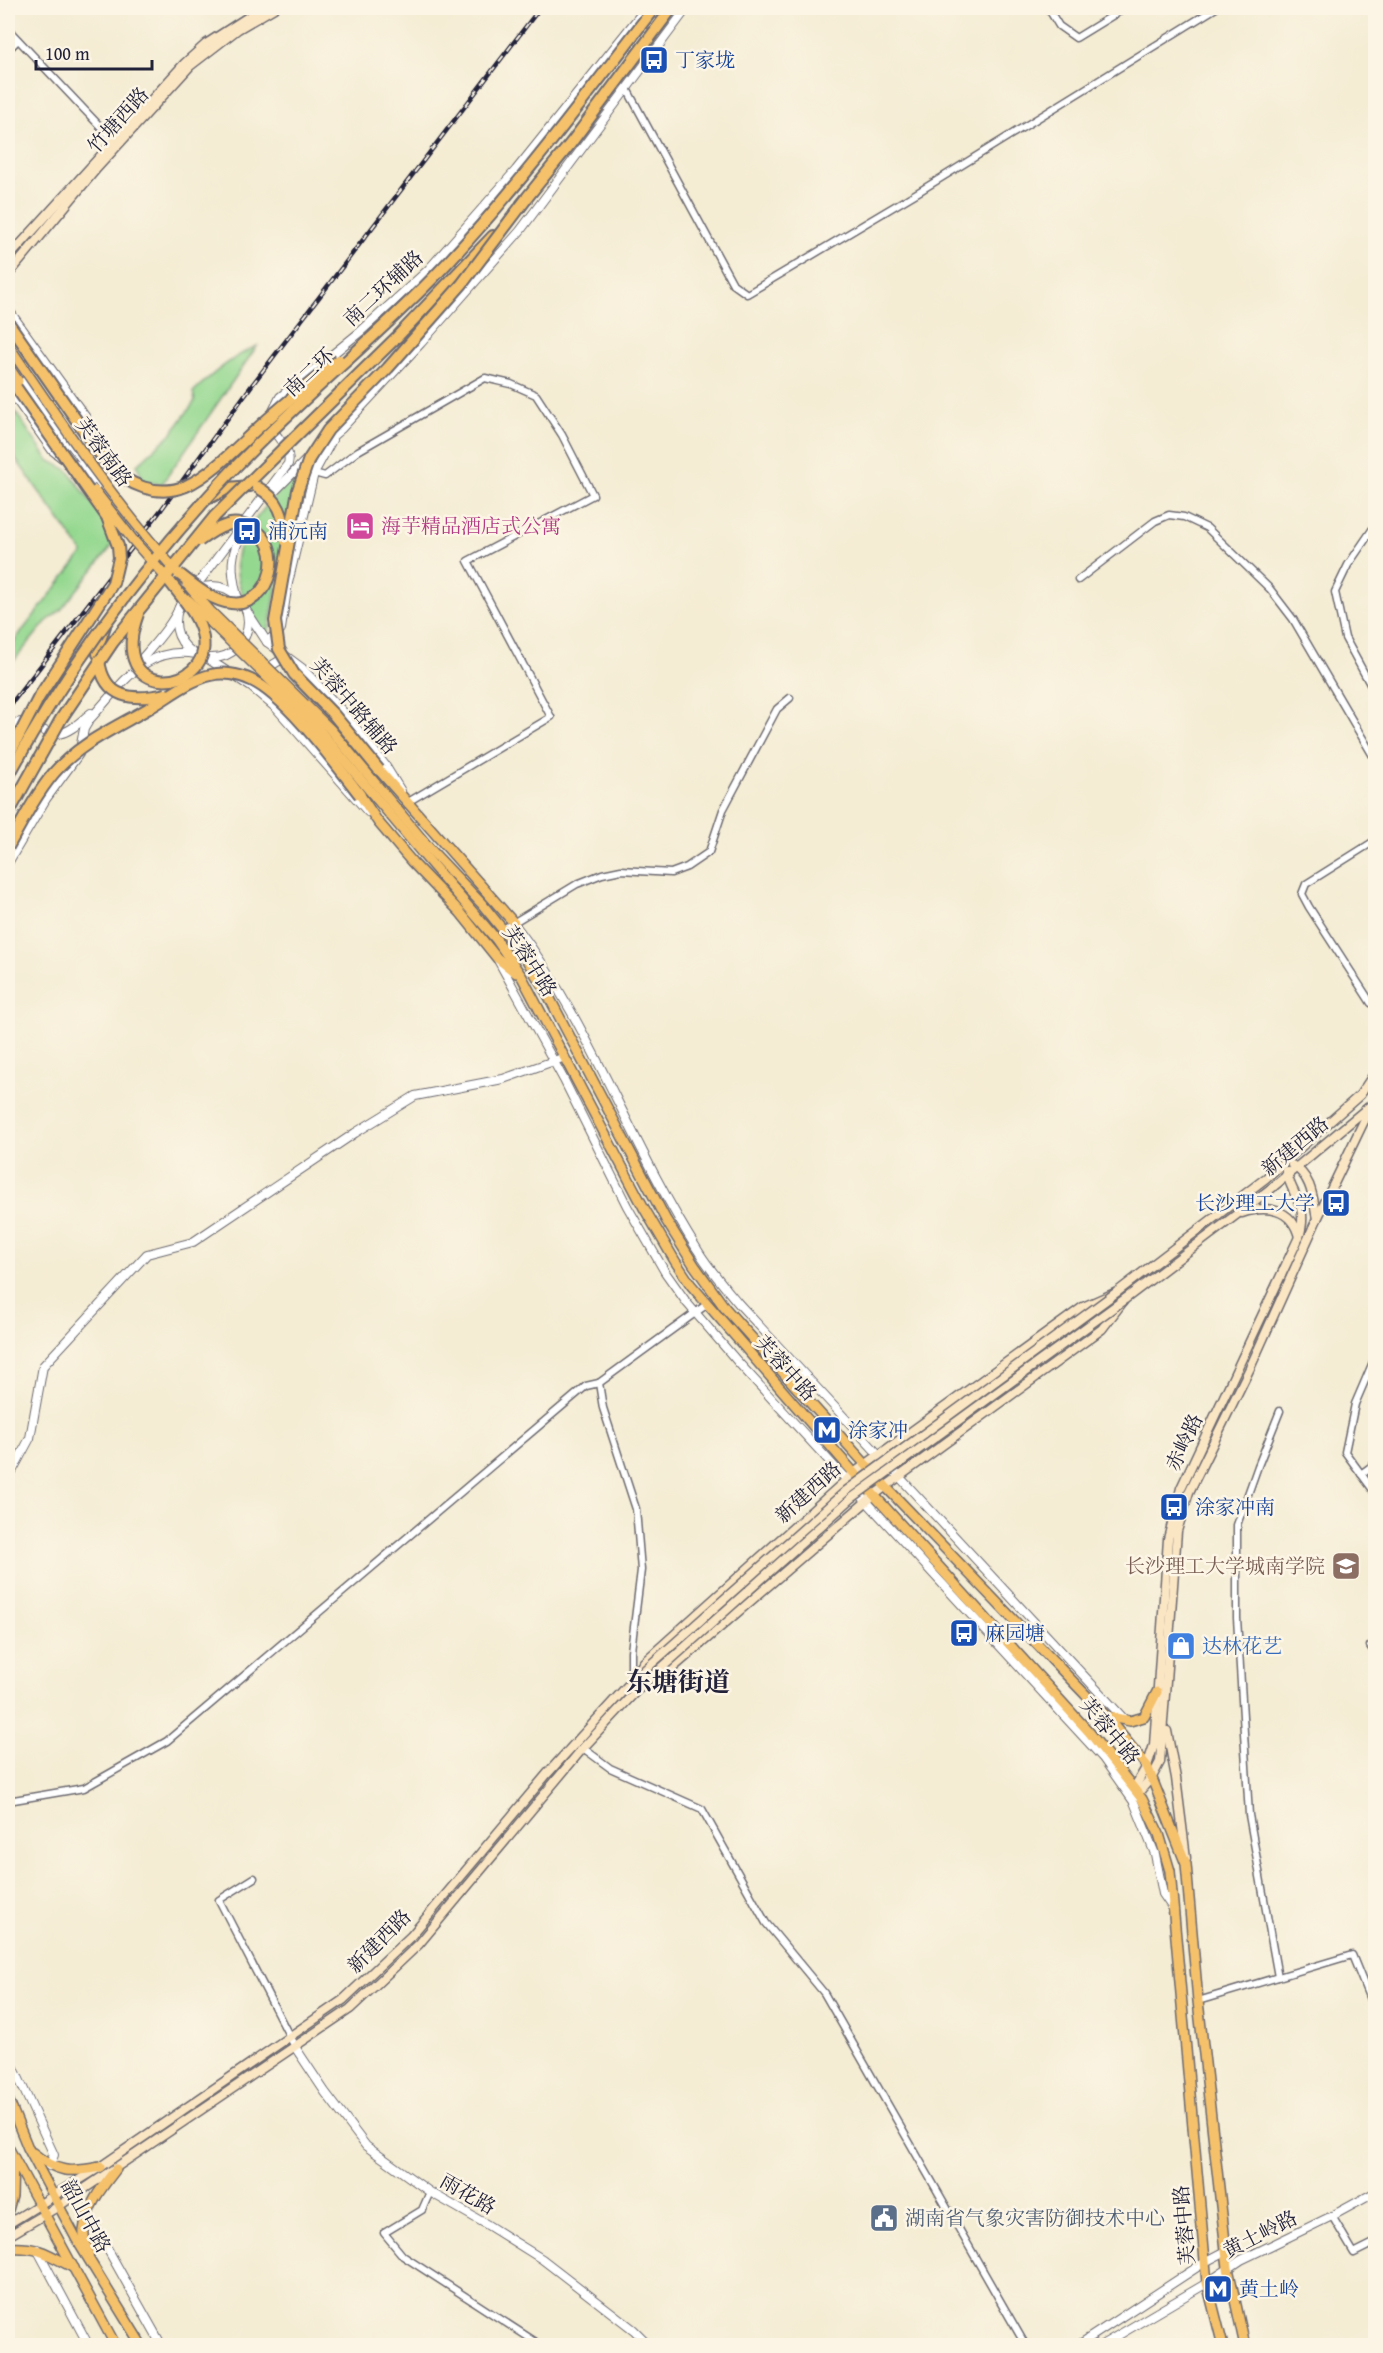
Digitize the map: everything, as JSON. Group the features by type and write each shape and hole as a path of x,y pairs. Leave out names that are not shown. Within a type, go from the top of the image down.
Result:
{"highway":[{"name":"南二环","path":"8,777 72,668 177,532 268,435 432,279 512,189 654,8"},
{"name":"南二环","path":"8,814 77,694 145,601 233,496 397,337 527,198 672,8"},
{"path":"379,770 334,715 294,674 279,649 275,621 298,490 309,459 328,430 388,368 462,284 527,198"},
{"path":"8,322 107,464 127,481 140,487 163,490 186,485 199,478 288,401 389,321"},
{"path":"8,376 107,518 118,546 119,558 113,583 39,697 8,757"},
{"path":"206,501 238,485 256,487 270,494 281,510 285,527 286,559"},
{"path":"177,581 213,598 231,603 248,602 256,596 269,577 271,566 268,544 263,535 252,528 236,523 226,525 189,548"},
{"path":"145,601 138,613 131,636 132,657 137,668 151,679 169,682 178,679 201,658 204,640 197,620 177,581"},
{"path":"111,616 104,627 98,654 100,668 108,684 124,696 140,699 170,693 213,674 236,675 251,680 270,693 301,724 360,795"},
{"path":"8,847 39,792 54,772 72,755 101,735 184,687"}],"main road":[{"name":"竹塘西路","path":"8,258 158,91 206,44 262,8"},
{"name":"竹塘西路","path":"8,275 97,168 190,66 238,29 274,8"},
{"name":"芙蓉南路","path":"8,345 109,490 177,581"},
{"name":"芙蓉南路","path":"8,366 92,487 133,540 177,581"},
{"name":"芙蓉中路","path":"177,581 309,718 426,852 496,939 522,977 656,1231 706,1305 851,1476 1089,1732 1136,1791 1159,1834 1170,1871 1207,2283 1223,2346"},
{"path":"379,770 514,923 525,957"},
{"path":"360,795 378,822 460,912 497,958 522,977"},
{"name":"芙蓉中路","path":"426,852 503,929 525,957 548,995 649,1190 688,1257 725,1308 885,1486 1106,1716 1147,1766 1186,1864 1198,2001 1228,2250 1228,2268 1245,2346"},
{"path":"1281,1164 1360,1095 1376,1071"},
{"name":"新建西路","path":"8,2236 46,2215 116,2169 350,2009 419,1944 635,1686 852,1498 1125,1299 1287,1175 1373,1101"},
{"name":"赤岭路","path":"1136,1791 1152,1777 1160,1762 1177,1531 1189,1492 1250,1368 1373,1101"},
{"path":"1281,1164 1296,1167 1311,1186 1317,1219"},
{"name":"新建西路","path":"8,2224 100,2167 343,2000 411,1936 547,1774 635,1686 846,1491 1117,1292 1281,1164"},
{"name":"赤岭路","path":"1136,1791 1154,1745 1168,1539 1181,1488 1304,1222 1300,1205 1281,1164"},
{"path":"1233,1216 1258,1208 1274,1209 1286,1216 1297,1229 1299,1237"},
{"name":"新建西路","path":"635,1686 644,1662 865,1464 1083,1307 1117,1292"},
{"name":"新建西路","path":"635,1686 661,1678 885,1486 1102,1329 1125,1299"},
{"path":"1106,1716 1130,1721 1144,1717 1157,1692"},
{"name":"赤岭路","path":"1164,1719 1176,1778 1186,1864"},
{"name":"韶山中路","path":"8,2099 28,2148 59,2206 142,2346"},
{"name":"韶山中路","path":"8,2147 116,2346"},
{"path":"28,2148 49,2166 77,2171 100,2167"},
{"path":"8,2210 12,2196 14,2158"},
{"path":"91,2262 83,2232 95,2196 116,2169"},
{"path":"8,2248 37,2249 74,2268"}],"street":[{"name":"南二环辅路","path":"195,590 288,464 288,452 271,426 272,412 280,397 360,332 428,270 516,170 646,8"},
{"path":"8,863 46,799 79,754 84,729 90,719 148,660 166,654 196,654 216,658 226,655 243,641 248,621 246,610 237,596 232,571 232,559 240,537 278,486 341,429 465,295 520,231 687,8"},
{"path":"1048,8 1059,26 1076,38 1125,8"},
{"path":"627,89 733,284 747,294 920,191 1216,8"},
{"path":"8,29 113,140"},
{"path":"8,50 18,40"},
{"path":"8,253 19,246"},
{"path":"8,309 87,419 91,428 94,476"},
{"path":"8,352 124,519 83,469 8,360"},
{"path":"314,473 325,476 358,451 485,378 511,384 536,395 562,435 593,495 468,561 551,717 408,802"},
{"path":"8,388 52,450 83,469"},
{"path":"267,642 281,629 288,583 314,473 327,448 341,429"},
{"path":"1078,580 1155,521 1169,515 1184,517 1207,528 1270,588 1293,619 1376,761"},
{"path":"1376,524 1348,565 1335,592 1345,638 1376,695"},
{"path":"177,581 195,590 220,587 237,596"},
{"path":"177,581 182,594 177,628 183,643 196,654"},
{"path":"8,733 13,726 21,722 34,724 49,733 57,734 73,727 91,712 149,651 182,603 195,590"},
{"name":"芙蓉中路辅路","path":"246,610 267,642 294,662 325,691 371,746 408,802"},
{"path":"205,657 264,699 291,724 357,802 378,822"},
{"path":"264,699 258,686 261,676 280,660 286,659 294,662"},
{"path":"503,929 577,884 602,874 621,870 671,873 687,867 709,852 723,810 771,719 777,709 790,698"},
{"path":"1376,840 1306,884 1302,894 1371,1003 1376,1005"},
{"path":"514,923 537,954 574,1013 661,1185 698,1252 739,1304 1124,1719"},
{"path":"497,958 665,1272 695,1313 851,1476"},
{"path":"8,1479 30,1438 43,1366 147,1254 193,1242 355,1133 415,1096 503,1079 564,1057"},
{"path":"8,1801 84,1788 166,1741 586,1386 599,1383 706,1305"},
{"path":"1376,1355 1355,1404 1345,1452 1376,1494"},
{"path":"599,1383 603,1408 636,1509 641,1570 631,1651 635,1686"},
{"path":"1278,1977 1249,1815 1237,1618 1237,1548 1238,1525 1258,1466 1281,1411"},
{"path":"1361,1474 1376,1463"},
{"path":"871,1498 1103,1758 1134,1802 1155,1854 1163,1894 1174,1910"},
{"path":"1376,1642 1370,1646 1376,1654"},
{"path":"583,1748 610,1768 702,1809 766,1923 824,1993 1026,2346"},
{"path":"254,1878 219,1900 295,2047"},
{"path":"1198,2001 1352,1954 1376,2014"},
{"name":"雨花路","path":"295,2047 325,2092 366,2146 430,2192 542,2259 634,2330 650,2346"},
{"path":"8,2055 54,2155 49,2166"},
{"path":"430,2192 422,2210 384,2233 403,2256 542,2346"},
{"name":"黄土岭路","path":"1100,2346 1207,2283 1228,2268 1376,2192"},
{"path":"88,2214 162,2346"},
{"path":"1332,2216 1354,2253 1376,2241"},
{"path":"37,2249 89,2346"},
{"name":"黄土岭路","path":"1077,2346 1205,2262 1228,2250"}],"green space":[{"path":"257,346 162,484 144,482 137,465 172,433 195,401 193,392 223,366"},
{"path":"8,401 48,460 68,470 100,514 112,546 61,610 46,622 8,668 8,649 83,553 8,448"},
{"path":"297,474 268,635 254,617 243,596 236,562 238,551 248,530"}],"railway":[{"path":"8,708 161,510 252,385 540,8"}],"place":[{"name":"丁家垅","path":"654,60"},
{"name":"海芋精品酒店式公寓","path":"360,526"},
{"name":"浦沅南","path":"247,531"},
{"name":"长沙理工大学","path":"1336,1203"},
{"name":"涂家冲","path":"827,1430"},
{"name":"涂家冲南","path":"1174,1507"},
{"name":"长沙理工大学城南学院","path":"1346,1566"},
{"name":"麻园塘","path":"964,1633"},
{"name":"达林花艺","path":"1181,1646"},
{"name":"湖南省气象灾害防御技术中心","path":"884,2218"},
{"name":"黄土岭","path":"1218,2289"}],"district":[{"name":"东塘街道","path":"678,1682"}]}
